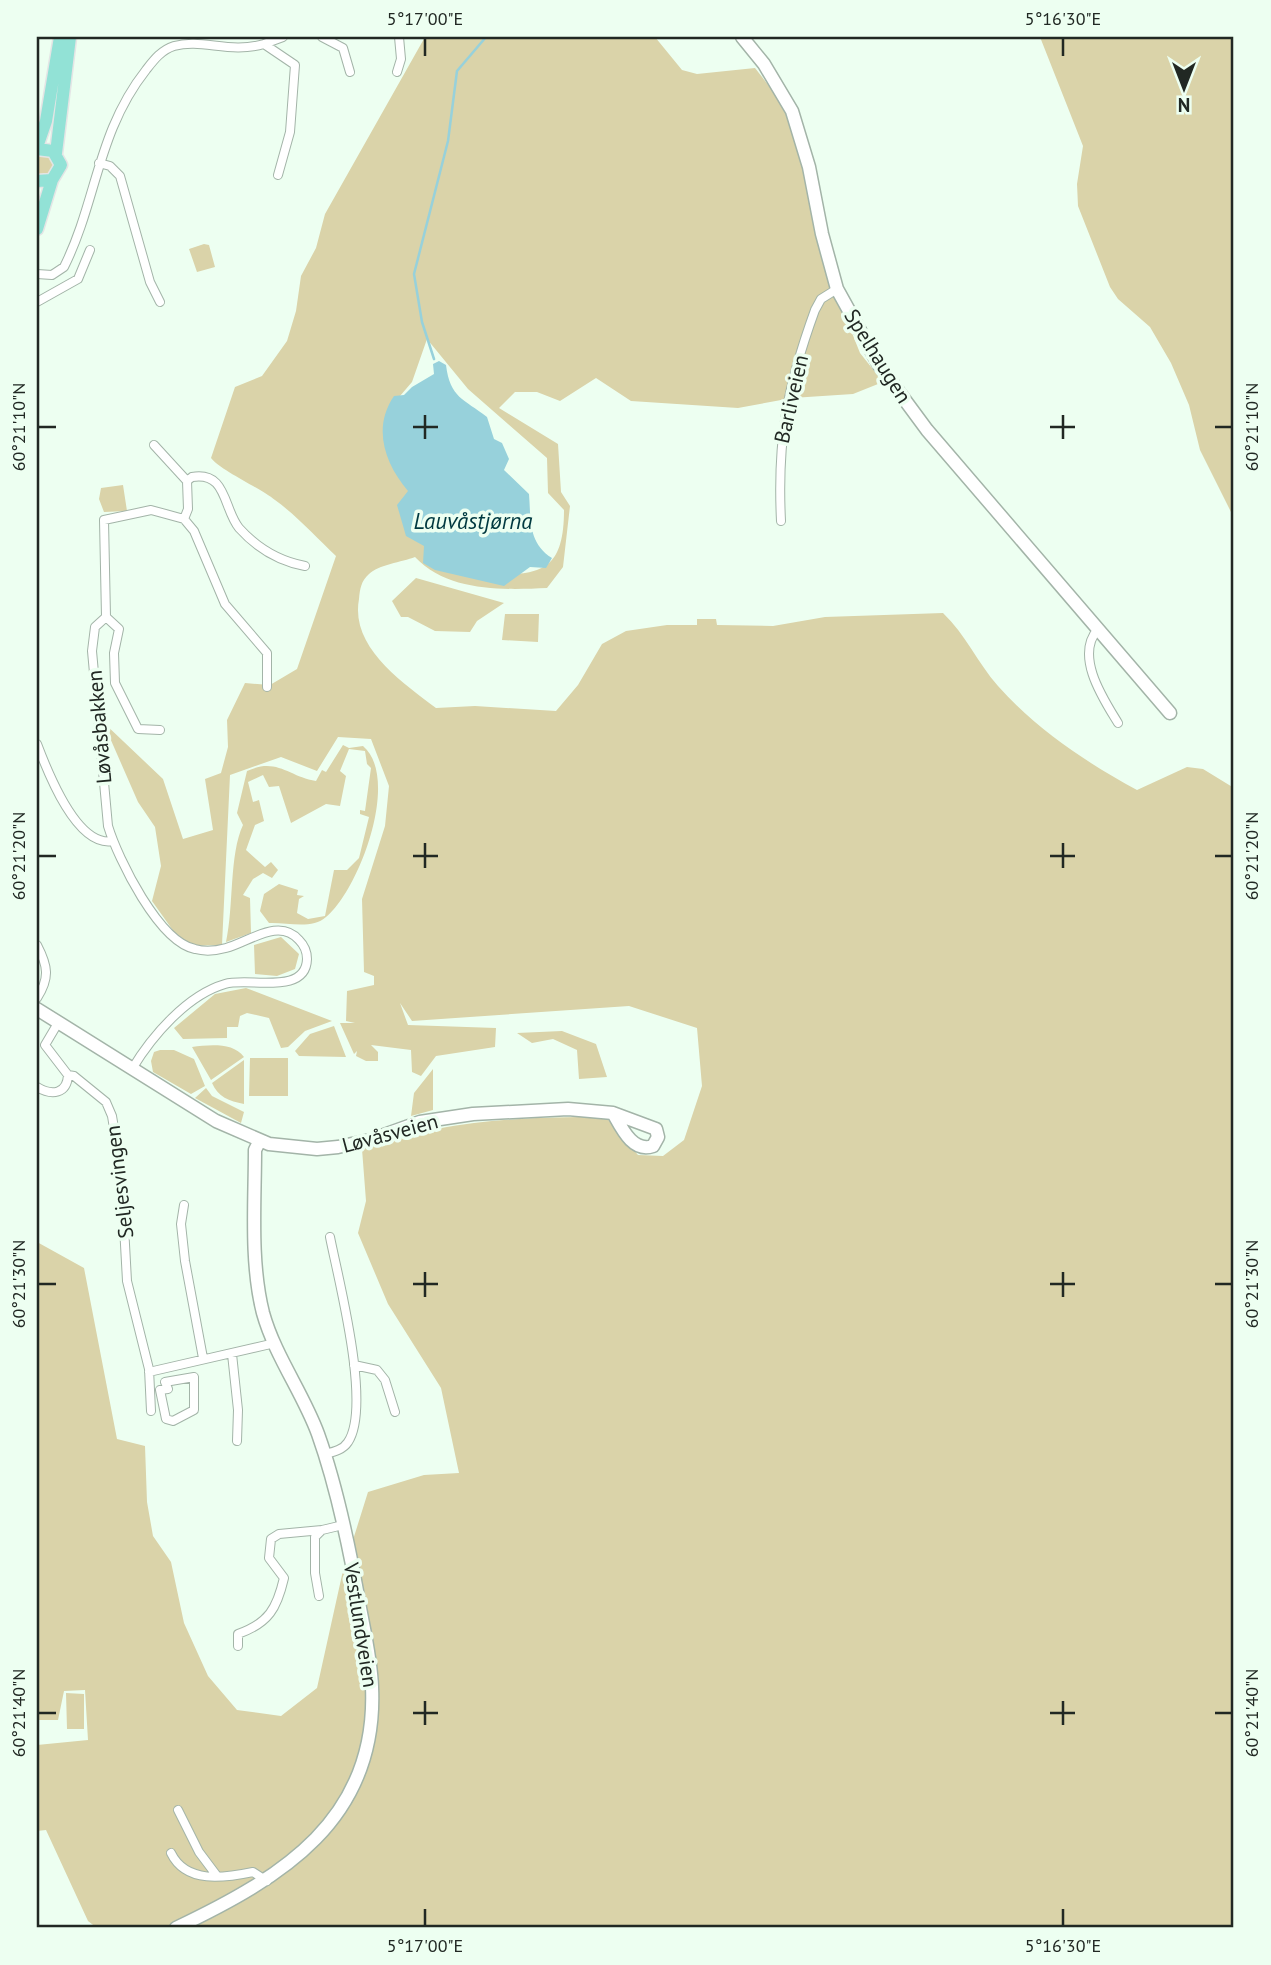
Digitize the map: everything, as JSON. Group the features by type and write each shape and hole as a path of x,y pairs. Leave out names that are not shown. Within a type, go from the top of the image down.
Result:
{"main road":[{"path":"56,153 47,148 37,148 47,121 60,37"},
{"path":"37,229 52,180 61,165 56,153 70,37"},
{"name":"Spelhaugen","path":"742,37 776,83 798,127 837,289 878,365 940,445 1170,713"},
{"path":"37,181 52,180"},
{"name":"Løvåsveien","path":"37,1009 216,1121 259,1142 317,1149 370,1140 420,1122 473,1114 568,1109 613,1113"},
{"name":"Vestlundveien","path":"176,1928 267,1881 303,1853 335,1815 358,1773 372,1713 370,1665 343,1525 325,1454 263,1313 258,1279 255,1150 259,1142"}],"street":[{"path":"216,47 219,37"},
{"path":"37,274 52,275 64,267 99,163 123,103 158,56 182,45 236,50 283,37"},
{"path":"322,37 343,48 350,72"},
{"path":"397,72 401,59 399,37"},
{"path":"264,44 295,65 297,70 290,132 278,175"},
{"path":"99,163 110,166 120,176 150,282 160,302"},
{"path":"37,302 78,279 90,250"},
{"name":"Barliveien","path":"781,522 778,468 783,418 815,310 821,299 837,289"},
{"path":"154,445 187,481 188,509 184,519 194,531 225,604 267,653 267,687"},
{"path":"187,481 198,476 220,485 240,529 271,555 305,566"},
{"name":"Løvåsbakken","path":"160,730 138,729 117,691 114,653 119,629 106,617 104,520 151,510 184,519"},
{"name":"Løvåsbakken","path":"106,617 94,626 93,662 107,816 113,841 159,923 184,946 212,951 283,929 303,943 307,958 301,974 291,981 231,982 198,996 175,1017 132,1069"},
{"path":"1098,629 1090,651 1092,678 1118,723"},
{"path":"37,744 76,822 90,838 101,844 113,841"},
{"path":"37,945 48,973 37,999"},
{"path":"37,1040 45,1045 58,1023"},
{"name":"Seljesvingen","path":"45,1045 68,1074 106,1102 112,1116 121,1171 127,1281 149,1372 151,1411"},
{"path":"37,1087 49,1092 59,1092 66,1085 68,1074"},
{"path":"184,1205 181,1224 185,1261 203,1358"},
{"path":"325,1454 341,1448 352,1432 354,1365 347,1312 330,1237"},
{"path":"149,1372 275,1343"},
{"path":"232,1354 238,1410 237,1441"},
{"path":"354,1365 377,1370 385,1380 395,1412"},
{"path":"194,1377 194,1410 173,1421 166,1419 160,1390 167,1389 166,1382 194,1377"},
{"path":"237,1646 239,1634 257,1627 271,1615 279,1600 284,1578 269,1558 271,1539 279,1535 343,1525"},
{"name":"Vestlundveien","path":"319,1596 314,1548 315,1537 323,1530"},
{"path":"178,1810 199,1853 217,1876"},
{"path":"170,1853 189,1873 217,1876 253,1872 267,1881"}],"shaded area":[{"path":"425,37 655,37 682,70 697,74 755,68 793,117 830,278 860,353 883,382 853,394 792,398 738,408 631,401 596,378 560,401 537,392 515,392 499,408 558,444 561,492 570,506 563,567 547,588 512,589 460,583 443,577 415,557 373,571 364,579 360,589 358,616 362,633 370,648 394,675 436,708 475,706 556,711 578,685 602,644 626,631 667,625 697,625 697,619 716,619 717,625 773,626 825,617 943,613 1013,702 1045,731 1100,768 1137,790 1187,767 1203,769 1234,788 1234,1928 97,1928 88,1921 46,1830 37,1831 37,1745 88,1740 85,1690 64,1691 58,1720 37,1720 37,1242 84,1268 117,1439 145,1446 147,1502 153,1536 171,1562 184,1623 208,1676 237,1710 281,1716 317,1688 342,1575 368,1492 424,1475 459,1473 441,1388 388,1304 358,1233 366,1201 362,1149 424,1132 482,1122 606,1117 638,1155 663,1156 684,1140 702,1086 697,1028 629,1006 412,1021 400,1003 408,1025 496,1028 495,1047 436,1056 421,1076 412,1072 411,1050 371,1045 378,1052 378,1061 366,1061 356,1056 357,1051 354,1054 340,1023 355,1023 346,1021 347,991 374,985 374,976 364,972 362,899 385,826 389,786 371,739 338,737 317,771 281,757 230,775 222,945 184,946 152,901 161,866 155,827 138,802 103,722 163,779 183,839 213,830 205,779 221,773 228,747 227,720 245,683 270,685 297,669 336,556 283,506 211,458 235,387 262,376 287,341 296,311 301,276 316,248 325,214","holes":["427,339 468,389 547,458 548,493 564,510 563,533 551,561 541,568 514,574 477,576 388,410 412,382"]},
{"path":"1040,37 1234,37 1234,518 1200,450 1189,405 1171,363 1150,327 1118,299 1110,287 1078,206 1077,184 1083,146"},
{"path":"45,152 55,163 49,176 37,175 37,154"},
{"path":"209,245 215,267 197,272 189,249"},
{"path":"123,485 127,511 104,512 99,499 101,488"},
{"path":"416,578 504,603 477,621 470,632 435,631 408,617 401,617 392,601"},
{"path":"505,614 539,614 538,642 502,640"},
{"path":"343,745 349,748 363,746 374,761 378,782 377,807 371,833 351,883 339,903 326,917 314,923 269,923 260,911 264,894 279,884 298,890 297,895 304,896 299,899 297,913 308,919 325,916 334,870 347,870 359,858 369,817 360,814 360,810 365,811 371,768 367,764 365,751 349,749 340,771 346,776 340,806 326,804 291,823 279,786 269,787 263,775 248,782 253,802 259,800 264,821 255,825 246,850 265,867 271,862 278,870 272,878 263,873 253,879 243,895 250,898 251,933 226,942 236,851 243,825 237,813 247,771 257,767 275,767 316,781 322,770 326,772"},
{"path":"281,937 299,954 295,969 277,976 255,974 254,945"},
{"path":"246,988 332,1021 305,1031 288,1047 281,1048 269,1018 247,1013 240,1016 238,1027 227,1027 227,1038 183,1039 174,1028 215,994"},
{"path":"334,1026 346,1057 299,1056 295,1051 310,1034"},
{"path":"562,1031 596,1044 607,1077 579,1079 577,1050 553,1039 532,1043 517,1033"},
{"path":"192,1047 227,1047 244,1057 211,1080"},
{"path":"174,1050 194,1059 205,1086 191,1094 153,1072 151,1061 154,1052"},
{"path":"250,1058 288,1058 288,1096 249,1096"},
{"path":"244,1060 244,1104 225,1098 217,1092 212,1083"},
{"path":"433,1069 433,1110 411,1116 414,1093"},
{"path":"206,1088 212,1096 244,1112 241,1123 195,1098"},
{"path":"66,1693 84,1694 84,1729 67,1729"}],"water":[{"name":"Lauvåstjørna","path":"439,361 446,365 451,385 459,397 487,417 494,439 502,443 509,459 504,470 529,494 532,530 544,552 552,558 546,568 530,567 504,586 435,570 423,563 424,546 406,536 397,505 408,491 393,469 384,445 387,408 394,396 404,395 434,374 433,364"}],"waterway":[{"path":"434,359 422,322 414,274 448,141 457,71 486,37"}]}
